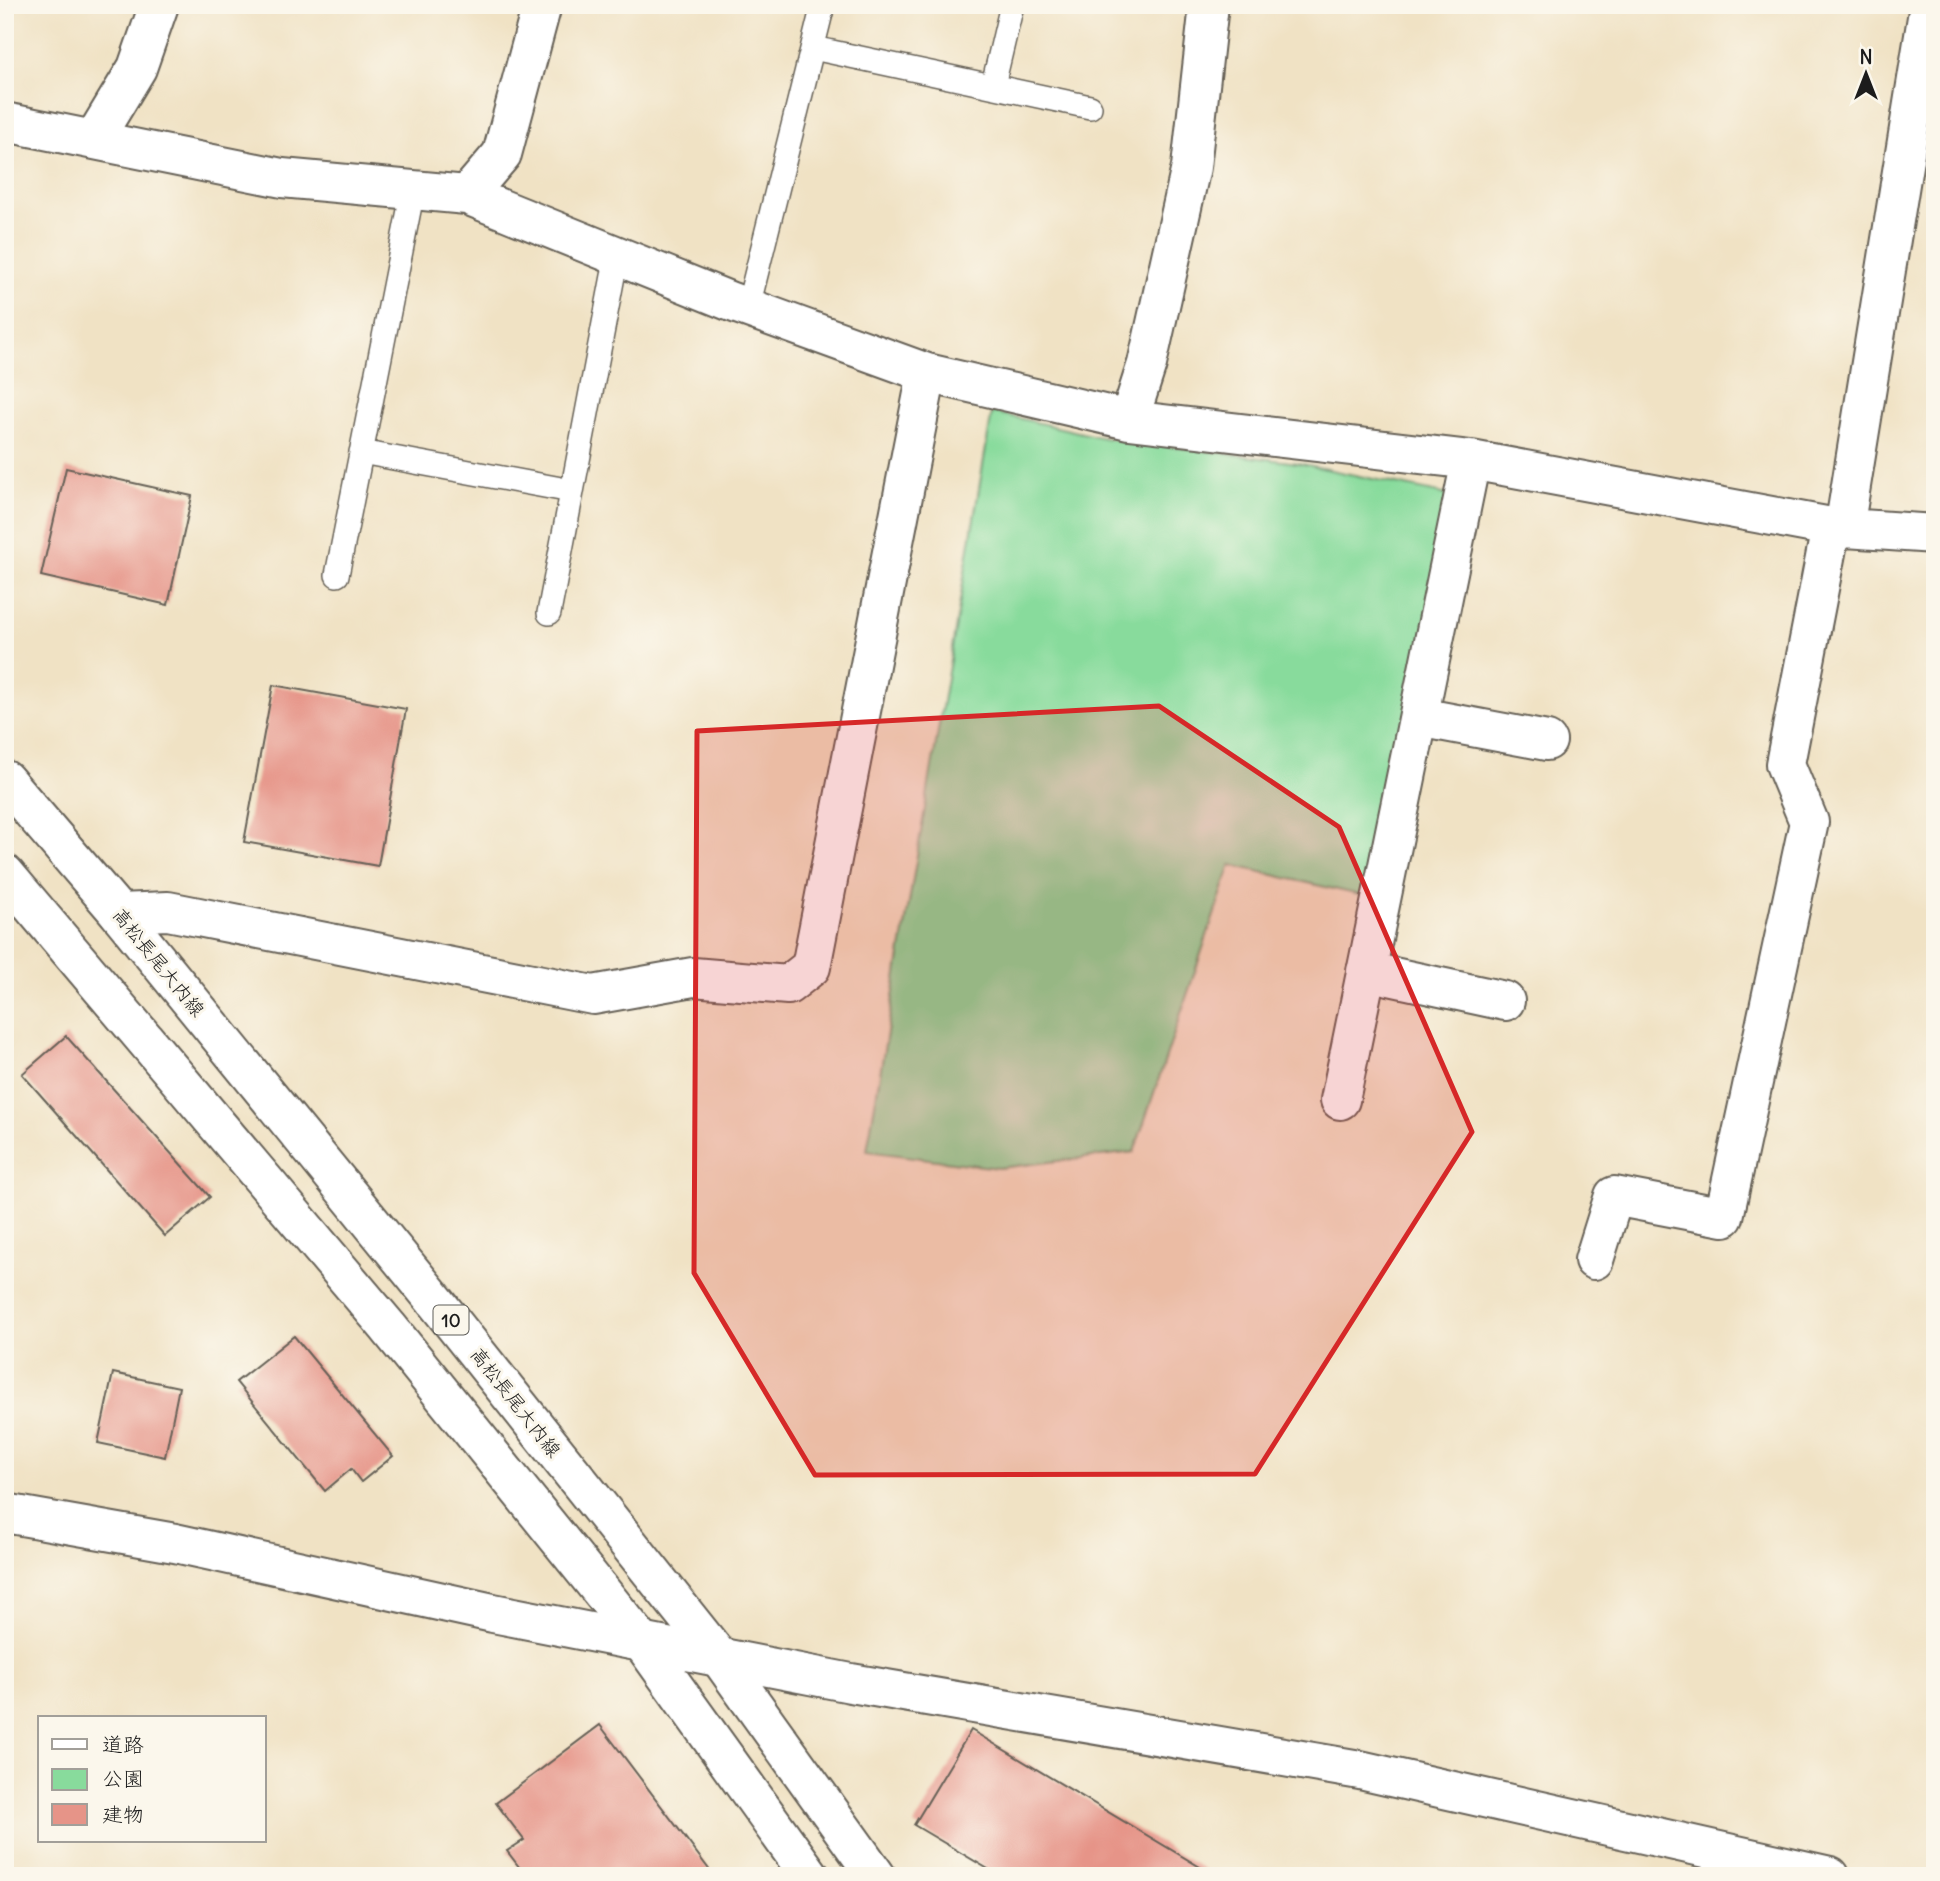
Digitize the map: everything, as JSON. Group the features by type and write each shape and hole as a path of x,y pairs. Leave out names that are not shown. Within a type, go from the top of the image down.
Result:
{"street":[{"path":"94,139 137,68 159,5"},
{"path":"467,195 502,154 542,5"},
{"path":"1129,420 1147,364 1191,167 1209,5"},
{"path":"1594,1260 1614,1196 1724,1217 1808,821 1785,764 1838,528 1928,5"},
{"path":"5,122 282,178 467,195 748,307 927,373 1129,420 1471,460 1838,528 1935,534"},
{"path":"119,913 168,911 593,995 694,977 788,985 811,967 927,373"},
{"path":"1340,1100 1471,460"},
{"path":"1419,717 1547,741"},
{"name":"高松長尾大内線","path":"5,780 119,913 436,1301 719,1657 876,1876"},
{"path":"5,874 388,1327 642,1642 810,1876"},
{"path":"1366,971 1506,1001"},
{"path":"5,1513 175,1543 480,1610 850,1683 1360,1770 1830,1876"}],"lane":[{"path":"748,307 824,5"},
{"path":"993,85 1012,5"},
{"path":"813,48 1090,107"},
{"path":"337,575 412,190"},
{"path":"549,613 617,255"},
{"path":"361,452 572,491"}],"highlighted area":[{"path":"1159,706 1339,827 1472,1132 1255,1474 815,1475 694,1273 697,731"}],"green space":[{"path":"992,412 1104,438 1298,463 1453,496 1377,899 1231,865 1134,1152 998,1168 867,1151"}],"building":[{"path":"66,468 192,496 168,605 41,576"},
{"path":"273,685 406,709 378,866 244,842"},
{"path":"66,1036 210,1197 165,1236 22,1074"},
{"path":"294,1336 393,1456 361,1482 351,1469 325,1491 236,1382"},
{"path":"113,1373 179,1387 165,1457 98,1443"},
{"path":"600,1725 714,1876 526,1876 507,1851 524,1840 496,1803"},
{"path":"971,1730 1215,1876 1000,1876 914,1825"}]}
